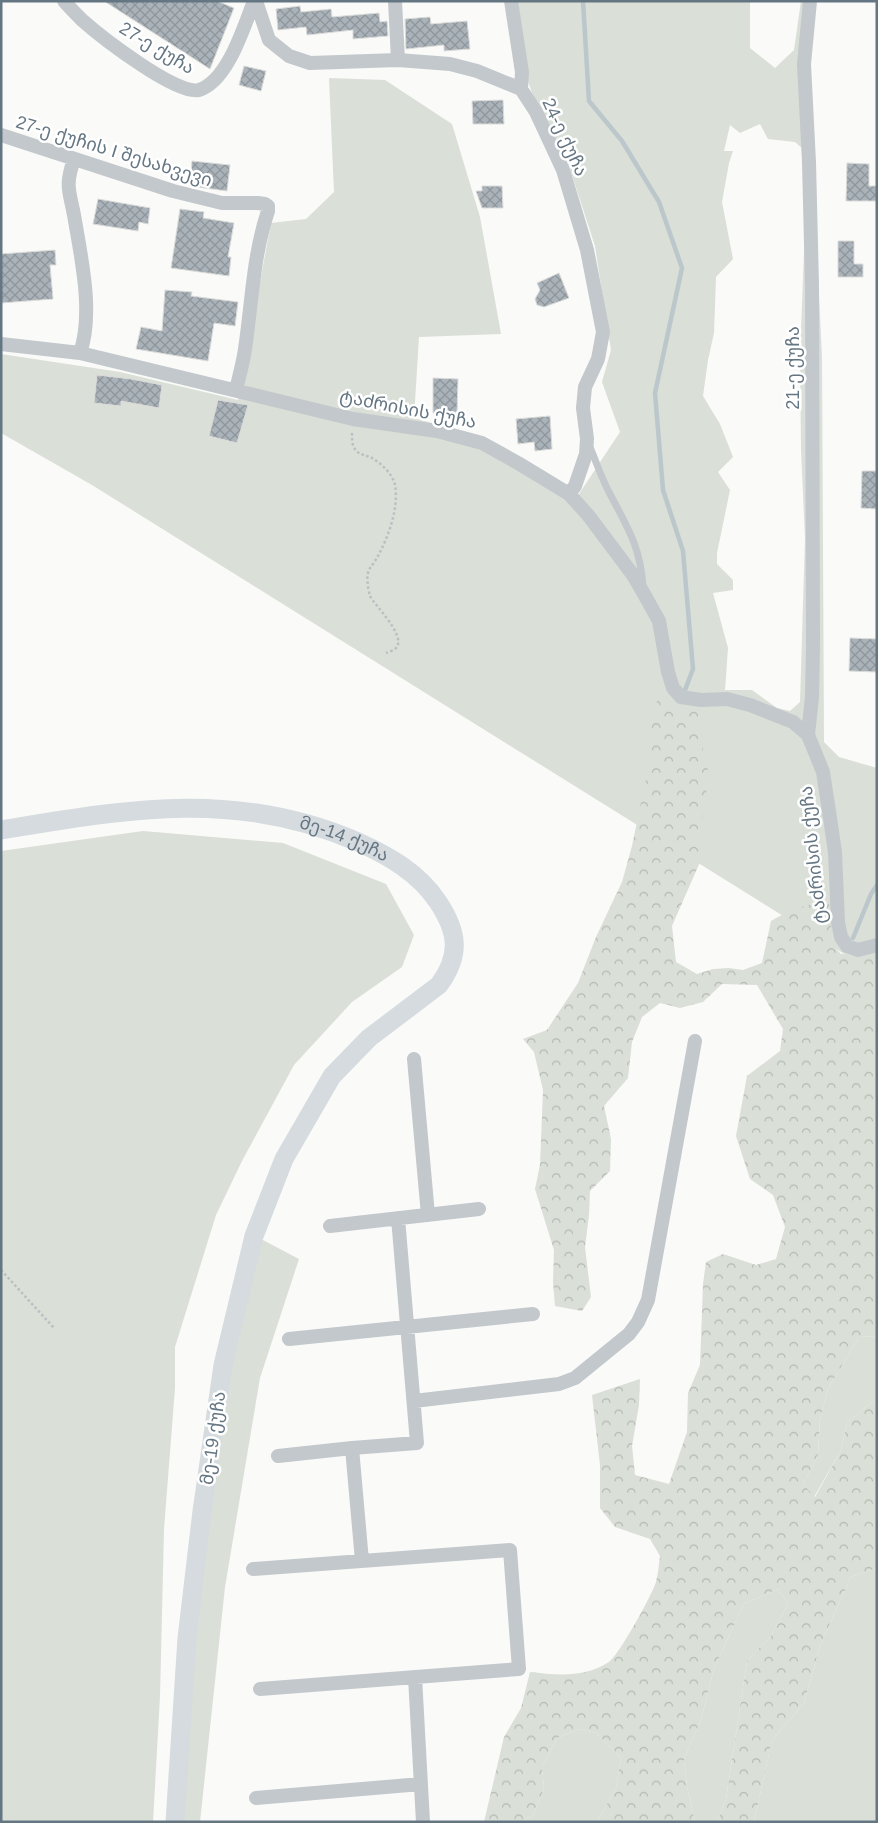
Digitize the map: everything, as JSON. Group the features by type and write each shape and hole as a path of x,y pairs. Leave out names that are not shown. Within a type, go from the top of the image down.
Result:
{"street":[{"name":"27-ე ქუჩა","path":"64,1 82,21 112,45 139,63 188,90 199,90 211,82 225,68 233,54 255,1"},
{"name":"24-ე ქუჩა","path":"255,1 270,40 289,56 310,63 398,60 450,64 477,71 521,89 536,112 563,170 587,250 603,332 598,359 585,387 583,408 587,439 586,454 582,468 569,494"},
{"path":"395,1 398,60"},
{"path":"511,1 522,72 521,89"},
{"name":"21-ე ქუჩა","path":"808,735 812,697 813,646 812,285 804,64 810,1"},
{"name":"27-ე ქუჩის I შესახვევი","path":"1,135 173,192 222,203 258,203 268,206 256,260 249,304 245,350 236,390"},
{"path":"74,159 69,175 68,190 74,213 86,299 85,338 80,353"},
{"name":"ტაძრისის ქუჩა","path":"1,344 80,353 353,419 437,431 482,443 569,494 588,515 633,575 659,621 668,672 673,688 681,697 701,700 727,699 750,705 793,722 808,735 823,772 835,852 838,922 841,938 847,946 858,950 877,945"},
{"name":"მე-14 ქუჩა","path":"1,830 111,812 177,807 220,808 270,815 343,836 381,852 413,874 434,895 448,916 454,936 455,954 448,973 439,985 369,1038 332,1076"},
{"path":"414,1401 559,1384 575,1378 629,1334 638,1322 648,1300 695,1040"},
{"path":"414,1060 428,1215"},
{"name":"მე-19 ქუჩა","path":"175,1822 187,1638 202,1510 223,1365 254,1236 284,1159 332,1076"},
{"path":"330,1226 479,1209"},
{"path":"278,1456 417,1443 398,1218"},
{"path":"289,1339 533,1314"},
{"path":"352,1448 362,1561"},
{"path":"253,1569 510,1550 519,1669 260,1688"},
{"path":"415,1677 423,1822"},
{"path":"256,1798 421,1784"}],"lane":[{"path":"587,439 608,490 635,542 641,564 644,594"}],"path":[{"path":"353,419 352,444 358,454 371,458 386,469 395,482 396,500 391,522 378,558 368,568 367,582 370,596 397,634 398,643 396,648 386,653"},
{"path":"1,1270 54,1328"}],"green space":[{"path":"511,1 750,1 750,48 775,68 794,50 801,1 814,1 808,68 822,357 824,742 839,757 877,768 877,995 849,957 92,485 1,433 1,354 120,372 238,400 271,223 306,219 334,192 329,78 385,80 452,124 480,217 501,334 419,337 414,418 485,438 577,497 620,432 602,382 611,350 595,246 569,166 534,99 521,60","holes":["760,124 768,139 795,142 803,149 805,226 800,356 801,450 805,538 800,702 790,711 777,708 752,690 725,690 728,648 713,593 733,590 733,580 717,564 717,553 730,490 718,472 733,457 720,424 703,396 714,333 716,277 733,259 722,202 733,151 724,151 730,125 740,133"]},
{"path":"661,695 673,705 706,708 701,718 702,746 709,775 702,818 700,862 672,926 676,962 697,974 713,969 729,968 743,970 762,963 771,921 798,908 813,904 829,903 833,946 841,954 877,956 877,1336 859,1337 828,1389 820,1419 818,1455 803,1484 815,1497 841,1450 847,1423 877,1398 877,1568 851,1577 820,1646 804,1703 772,1740 754,1822 717,1822 726,1799 747,1661 771,1636 788,1603 778,1589 744,1604 714,1668 701,1720 684,1759 687,1786 695,1822 597,1822 616,1788 621,1758 596,1733 579,1729 557,1738 542,1767 544,1789 533,1815 522,1822 484,1822 504,1737 521,1708 530,1672 580,1673 590,1671 609,1662 635,1624 656,1582 660,1556 650,1539 615,1527 600,1508 600,1465 592,1395 640,1379 639,1405 632,1446 635,1475 669,1484 687,1432 688,1393 700,1365 703,1284 706,1262 723,1254 756,1265 776,1259 785,1227 773,1195 750,1179 736,1136 747,1076 780,1051 783,1029 757,985 722,984 703,1002 680,1008 660,1003 642,1017 632,1042 628,1078 604,1106 611,1139 610,1171 590,1191 585,1247 591,1297 582,1311 555,1306 553,1282 554,1250 535,1189 540,1165 543,1090 534,1052 523,1039 547,1030 578,983 596,937 622,882 632,846 648,769 648,736 652,709"},
{"path":"143,831 283,843 386,884 414,935 402,967 352,1002 294,1065 242,1161 216,1215 175,1347 175,1388 164,1529 160,1696 153,1822 1,1822 1,851"},
{"path":"261,1239 299,1259 260,1378 225,1587 200,1822 182,1822 189,1668 231,1360"},
{"path":"877,1336 877,1398 847,1423 841,1450 814,1497 803,1484 818,1455 820,1419 828,1389 859,1337"},
{"path":"877,1568 877,1822 754,1822 772,1740 804,1703 820,1646 851,1577"},
{"path":"778,1589 788,1603 771,1636 747,1661 726,1799 717,1822 695,1822 687,1786 684,1759 701,1720 714,1668 744,1604"},
{"path":"579,1729 596,1733 621,1758 616,1788 597,1822 522,1822 533,1815 544,1789 542,1767 557,1738"}],"building":[{"path":"104,1 217,1 234,8 210,69"},
{"path":"300,6 301,12 331,9 332,17 379,13 380,22 387,21 388,36 353,39 353,30 307,35 306,27 278,30 276,9"},
{"path":"430,17 431,24 467,21 470,49 444,51 444,45 406,49 405,19"},
{"path":"244,66 266,71 261,91 239,85"},
{"path":"503,100 504,124 473,124 472,101"},
{"path":"192,161 230,165 227,191 190,186"},
{"path":"847,163 869,164 869,186 877,186 877,201 846,201"},
{"path":"482,186 502,186 503,208 482,208 476,191 482,191"},
{"path":"98,199 150,208 148,224 139,222 138,231 93,224"},
{"path":"180,209 204,212 203,218 234,223 228,257 231,257 229,276 171,268"},
{"path":"838,241 854,241 854,264 863,264 863,277 838,277"},
{"path":"55,250 56,265 50,265 53,299 1,303 1,254"},
{"path":"559,273 569,298 544,307 537,305 535,299 540,290 537,283"},
{"path":"165,290 192,292 191,296 238,302 235,326 214,323 208,361 136,349 141,327 162,331"},
{"path":"97,375 162,385 159,408 121,401 121,406 94,403"},
{"path":"433,378 458,379 457,413 433,413"},
{"path":"218,400 248,405 237,443 209,436"},
{"path":"550,416 552,449 535,451 534,442 518,444 516,419"},
{"path":"862,471 877,471 877,509 861,508"},
{"path":"850,638 877,639 877,672 849,671"}],"waterway":[{"path":"583,1 589,101 622,141 659,202 682,268 655,393 663,490 683,551 693,669 685,690"},
{"path":"853,938 871,894 877,885"}]}
